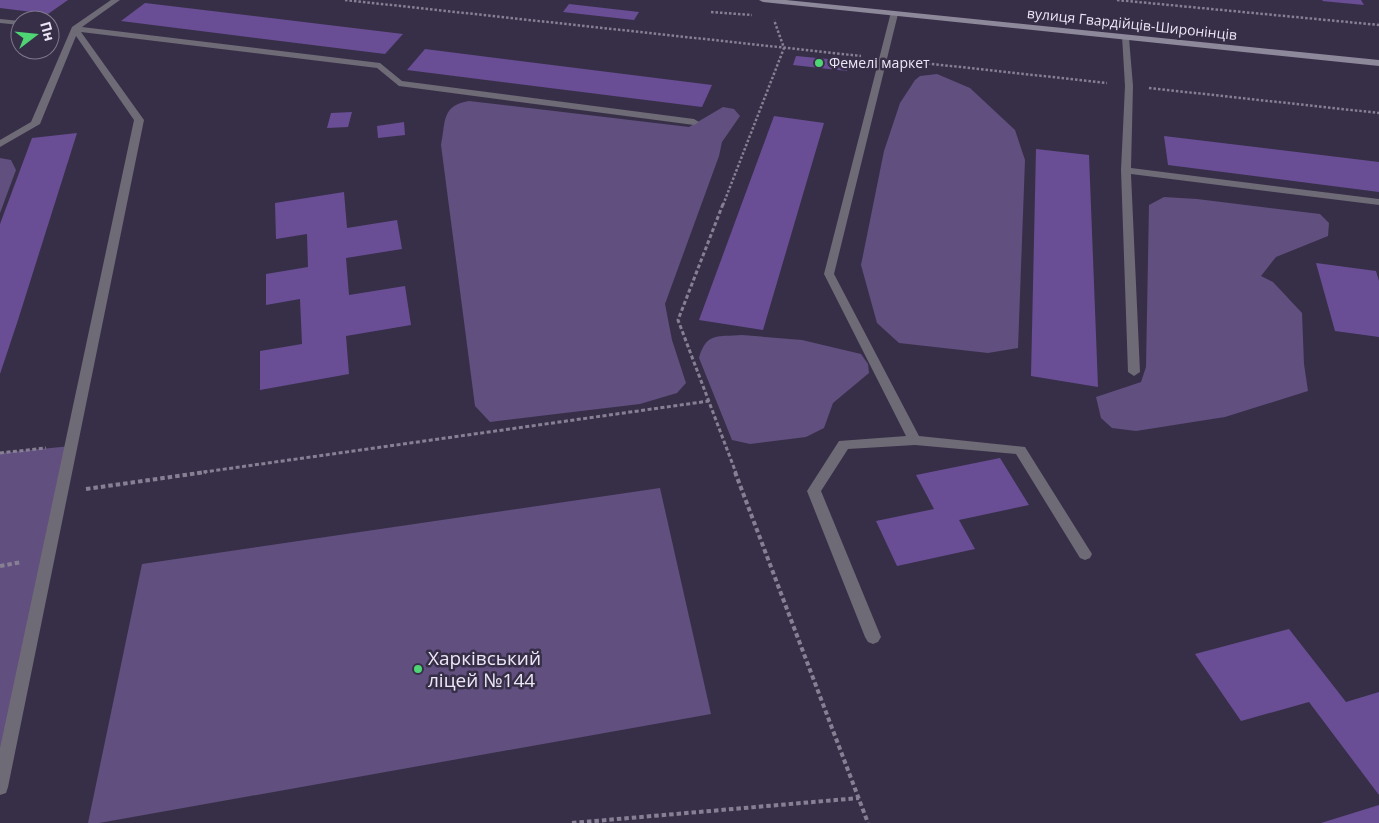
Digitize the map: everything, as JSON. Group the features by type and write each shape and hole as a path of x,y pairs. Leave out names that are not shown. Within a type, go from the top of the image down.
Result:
{"main road":[{"name":"вулиця Гвардійців-Широнінців","path":"764,0 1379,63"}],"lane":[{"path":"0,144 35,124 75,29 116,0"},
{"path":"894,14 829,274 916,440"},
{"path":"75,29 380,66 399,83 694,122"},
{"path":"0,787 139,120 75,29"},
{"path":"1125,38 1130,86 1126,170 1134,372"},
{"path":"1126,170 1379,202"},
{"path":"873,637 814,491 844,444 916,440 1020,450 1084,554"}],"path":[{"path":"1117,0 1379,25"},
{"path":"711,12 755,16"},
{"path":"773,17 784,48 678,320 868,823"},
{"path":"62,492 709,401"},
{"path":"0,452 71,446"},
{"path":"572,823 859,798"}],"shaded area":[{"path":"937,74 970,88 1015,130 1025,160 1018,348 988,353 899,343 877,323 861,265 884,151 900,103 915,80 920,76"},
{"path":"469,101 689,127 723,107 734,109 740,116 722,142 719,156 665,304 672,340 686,383 677,393 640,404 490,422 475,406 441,145 446,116 449,111 460,103"},
{"path":"0,158 11,160 16,170 0,213"},
{"path":"1164,197 1197,199 1320,214 1329,223 1328,236 1276,257 1261,276 1273,282 1302,313 1304,364 1308,391 1225,417 1136,431 1112,428 1101,418 1096,397 1141,382 1146,367 1149,205"},
{"path":"742,335 802,340 861,354 868,364 869,373 833,403 824,428 806,437 750,444 732,440 699,358 705,344 709,340 720,336"},
{"path":"71,446 0,787 0,453"},
{"path":"660,488 711,714 99,823 88,823 142,564"}],"building":[{"path":"0,0 68,0 54,10 0,8"},
{"path":"1361,0 1364,5 1322,1"},
{"path":"145,3 403,34 385,54 121,21"},
{"path":"569,4 639,12 634,20 563,12"},
{"path":"425,49 712,85 702,107 407,70"},
{"path":"796,56 849,61 847,71 793,65"},
{"path":"352,112 348,127 327,128 331,113"},
{"path":"774,116 824,123 763,330 699,320"},
{"path":"404,122 405,135 378,138 377,126"},
{"path":"77,133 0,374 0,224 32,138"},
{"path":"1164,136 1379,162 1379,192 1168,165"},
{"path":"1036,149 1089,155 1098,387 1031,376"},
{"path":"344,192 347,228 397,220 402,249 346,258 349,295 405,286 411,325 346,336 349,374 260,390 260,351 302,344 300,299 266,305 266,274 308,267 307,234 276,239 275,203"},
{"path":"1316,263 1376,271 1379,281 1379,337 1335,331"},
{"path":"1000,458 1029,505 959,520 975,549 897,566 876,521 934,509 916,475"},
{"path":"1289,629 1346,702 1379,692 1379,795 1309,702 1241,721 1195,654"},
{"path":"1379,805 1379,823 1321,823"}],"place":[{"name":"Фемелі маркет","path":"819,63"},
{"name":"Харківський ліцей №144","path":"418,669"}]}
